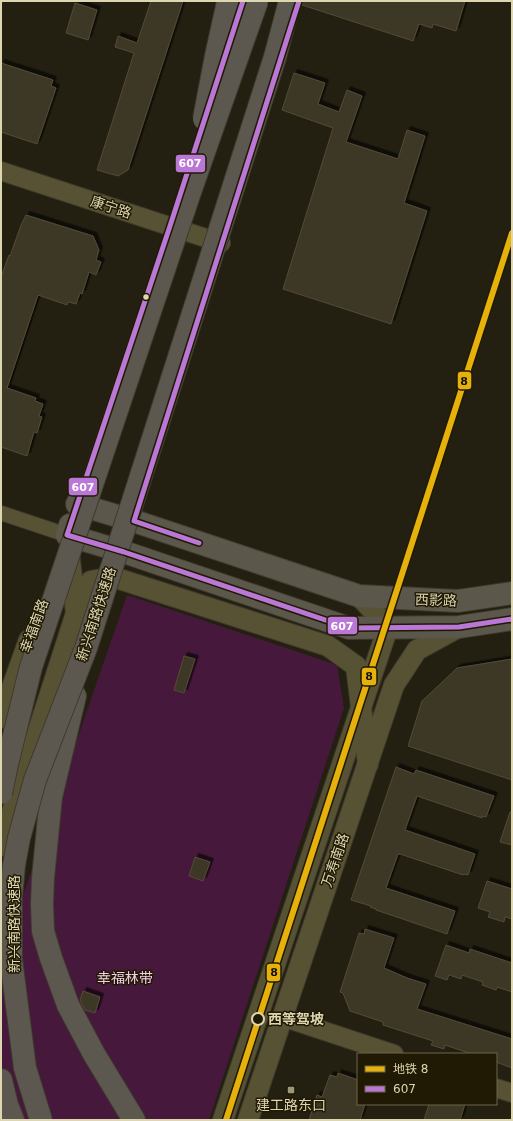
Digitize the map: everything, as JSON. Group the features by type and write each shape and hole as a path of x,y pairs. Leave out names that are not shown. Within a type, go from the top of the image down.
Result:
{"highway":[{"path":"190,192 228,1"},
{"path":"1,793 31,668 190,192 257,1"},
{"name":"新兴南路快速路","path":"41,1120 25,1068 11,958 11,897 14,865 19,838 35,780 86,648 275,57 290,1"},
{"path":"275,57 298,1"},
{"path":"86,648 51,797 43,878 43,931 68,1005 94,1054 134,1120"},
{"path":"1,1080 7,1105 13,1120"}],"main road":[{"path":"76,613 67,535 243,1"},
{"path":"124,552 298,1"},
{"name":"西影路","path":"77,504 134,521 359,596 458,602 512,593"},
{"path":"67,535 124,552 349,628 459,627"},
{"name":"幸福南路","path":"1,718 67,535"},
{"path":"1,846 76,613 91,581 113,577 328,646 356,666 368,764"},
{"path":"359,596 388,628"},
{"name":"西影路","path":"459,627 512,619"},
{"name":"万寿南路","path":"248,1120 394,685 417,650 459,627"},
{"path":"223,1120 388,628"},
{"path":"1,756 31,668"}],"street":[{"name":"康宁路","path":"1,171 221,243"},
{"path":"1,513 67,535"},
{"path":"282,1017 391,1053"},
{"path":"497,1088 512,1093"}],"green space":[{"name":"幸福林带","path":"127,595 337,665 344,708 209,1120 1,1120 1,959"}],"building":[{"path":"151,1 183,1 128,170 118,176 97,170 134,53 115,47 118,36 137,43"},
{"path":"302,1 465,1 456,31 433,24 432,28 419,24 413,41 302,5"},
{"path":"75,3 97,10 88,40 66,33"},
{"path":"1,63 53,80 51,86 56,88 37,144 1,132"},
{"path":"294,73 325,83 318,104 339,112 347,90 362,96 346,142 398,159 407,130 425,136 404,203 427,211 391,324 283,289 333,128 282,110"},
{"path":"26,215 93,236 99,250 96,260 101,262 96,275 89,272 82,294 80,293 76,304 68,302 67,305 38,295 7,388 36,398 35,401 43,404 39,416 42,417 37,433 34,432 27,456 1,447 1,277"},
{"path":"184,656 195,659 184,693 174,690"},
{"path":"512,659 512,780 408,746 422,701 457,668"},
{"path":"396,767 414,774 416,770 494,796 486,817 482,816 482,818 417,796 405,830 475,854 468,875 463,875 398,854 386,888 455,911 447,934 351,900"},
{"path":"510,812 512,812 512,845 500,842"},
{"path":"195,857 210,862 203,881 189,876"},
{"path":"487,881 512,889 512,919 505,917 504,922 488,917 490,912 478,908"},
{"path":"365,929 394,938 384,968 426,984 417,1009 512,1039 512,1068 497,1062 497,1053 469,1053 445,1045 444,1049 431,1045 433,1041 383,1025 383,1022 350,1011 343,993 340,992 359,933 364,934"},
{"path":"446,945 469,953 470,949 512,963 512,992 497,987 496,990 482,985 483,982 462,975 461,979 449,975 447,980 435,976"},
{"path":"83,991 100,997 95,1013 85,1010 80,1000"},
{"path":"338,1073 357,1080 357,1105 365,1105 360,1120 309,1120 317,1095 322,1097 330,1075 337,1077"},
{"path":"429,1105 465,1105 460,1120 424,1120"}],"metro line":[{"name":"8","path":"226,1120 512,233"}],"transit line":[{"name":"607","path":"243,1 67,535 124,552 349,628 459,627 512,619"},
{"name":"607","path":"199,543 134,521 299,1"}],"place":[{"name":"西等驾坡","path":"258,1019"},
{"name":"建工路东口","path":"291,1090"}]}
